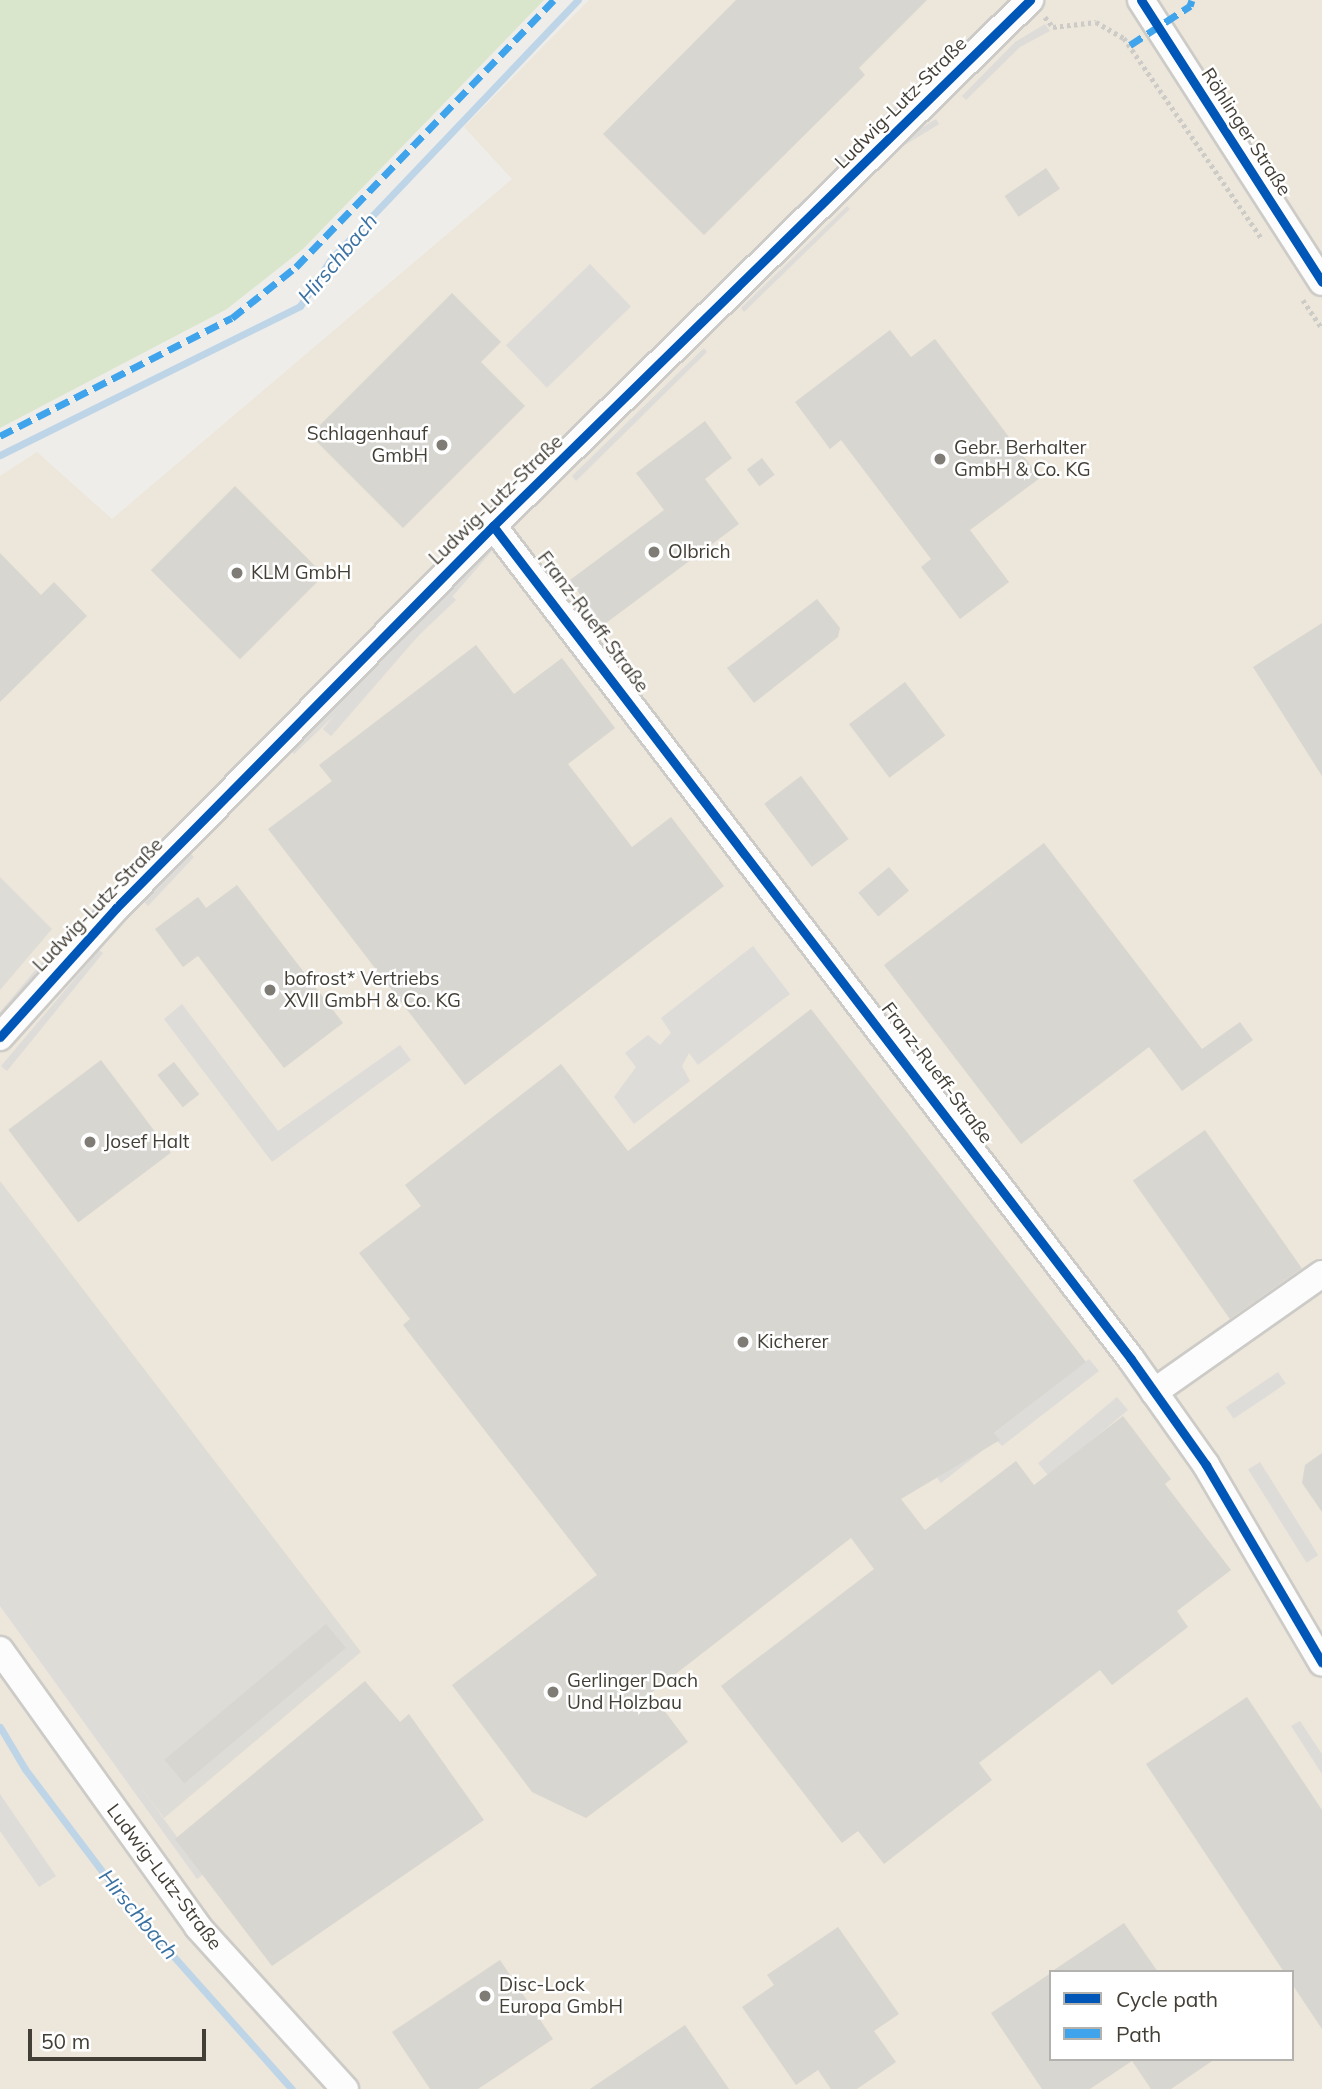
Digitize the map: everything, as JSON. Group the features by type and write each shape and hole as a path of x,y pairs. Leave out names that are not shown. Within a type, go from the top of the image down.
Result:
{"street":[{"name":"Röhlinger Straße","path":"1141,0 1310,288"},
{"name":"Ludwig-Lutz-Straße","path":"0,1037 116,908 493,526 1034,4"},
{"name":"Franz-Rueff-Straße","path":"493,526 776,888 1154,1392 1206,1465 1322,1663"},
{"path":"1154,1392 1322,1274"},
{"name":"Ludwig-Lutz-Straße","path":"0,1650 198,1927 345,2089"}],"path":[{"path":"1034,4 1053,27 1096,22 1124,37 1268,248"},
{"path":"1310,288 1322,328"}],"shaded area":[{"path":"589,0 1322,0 1322,2089 0,2089 0,476 37,452 112,519 512,179 464,127"},
{"path":"1045,24 1050,31 1020,47 966,100 962,96 1015,42"},
{"path":"927,79 933,86 839,168 833,161"},
{"path":"936,119 939,124 896,150 893,145"},
{"path":"805,198 811,204 714,300 709,294"},
{"path":"847,206 850,209 744,312 741,308"},
{"path":"590,264 631,306 547,388 506,345"},
{"path":"660,341 668,348 331,736 323,729"},
{"path":"704,348 707,352 576,481 572,476"},
{"path":"451,595 456,600 294,754 290,750"},
{"path":"272,730 277,735 0,1027 0,1012 48,955"},
{"path":"191,854 194,857 148,906 144,902"},
{"path":"0,877 52,929 0,990"},
{"path":"753,946 790,994 698,1065 689,1053 682,1066 690,1081 634,1124 614,1097 636,1067 625,1053 648,1035 660,1045 671,1033 661,1018"},
{"path":"99,950 103,953 7,1071 1,1066"},
{"path":"182,1004 278,1131 400,1045 411,1060 272,1162 164,1019"},
{"path":"0,1181 361,1652 164,1818 0,1602"},
{"path":"1089,1359 1099,1371 1002,1446 996,1440 941,1483 937,1478"},
{"path":"1278,1372 1286,1384 1234,1419 1226,1407"},
{"path":"1117,1397 1128,1410 1049,1476 1038,1463"},
{"path":"1260,1462 1318,1555 1306,1563 1248,1469"},
{"path":"0,1594 204,1874 197,1879 0,1606"},
{"path":"1300,1721 1322,1754 1322,1774 1291,1726"},
{"path":"0,1794 56,1876 39,1887 0,1831"}],"green space":[{"path":"0,0 544,0 303,249 227,309 0,428"}],"building":[{"path":"736,0 927,0 859,68 865,75 704,235 603,134"},
{"path":"1046,168 1060,189 1019,217 1005,196"},
{"path":"452,293 501,342 481,362 525,406 403,528 310,435"},
{"name":"Gebr. Berhalter GmbH & Co. KG","path":"890,330 911,357 935,339 1040,478 970,530 1009,582 960,619 921,567 931,559 841,440 830,449 795,402"},
{"name":"Olbrich","path":"705,421 732,458 705,479 739,524 602,626 570,580 664,510 636,473"},
{"path":"762,458 775,475 759,486 747,469"},
{"name":"KLM GmbH","path":"235,486 324,575 240,659 151,570"},
{"path":"0,553 41,595 54,582 87,616 0,702"},
{"path":"817,599 840,628 838,637 754,703 727,668"},
{"path":"1322,623 1322,776 1253,667"},
{"path":"476,645 514,694 562,658 615,728 568,764 632,847 671,817 724,886 465,1085 268,829 332,781 319,765"},
{"path":"905,682 945,736 889,778 849,724"},
{"path":"801,776 849,839 812,867 764,804"},
{"path":"1044,843 1202,1049 1240,1022 1253,1040 1182,1091 1149,1047 1021,1144 884,965"},
{"path":"889,867 909,891 878,916 858,893"},
{"name":"bofrost* Vertriebs XVII GmbH & Co. KG","path":"237,885 343,1023 284,1068 198,956 183,967 155,929 198,897 206,908"},
{"path":"811,1009 1086,1362 994,1433 1000,1440 901,1499 925,1530 1016,1461 1034,1485 1123,1416 1171,1479 1165,1484 1231,1570 1177,1611 1188,1627 1112,1685 1100,1670 979,1763 992,1780 884,1864 858,1831 842,1843 721,1686 874,1569 851,1538 651,1693 688,1742 586,1818 532,1792 452,1685 597,1575 403,1325 410,1319 359,1253 421,1206 405,1185 561,1064 628,1151"},
{"name":"Josef Halt","path":"101,1060 171,1153 78,1222 8,1130"},
{"path":"174,1062 199,1094 183,1107 157,1075"},
{"path":"1205,1130 1302,1268 1230,1319 1133,1180"},
{"path":"1322,1453 1322,1512 1302,1483 1305,1465"},
{"path":"326,1624 346,1648 184,1783 164,1760"},
{"path":"365,1681 400,1722 409,1714 484,1820 272,1966 175,1839"},
{"path":"1247,1697 1322,1810 1322,2029 1294,1987 1294,1970 1283,1970 1146,1764"},
{"path":"1124,1923 1157,1970 1054,1970"},
{"path":"838,1927 899,2014 874,2031 896,2062 857,2089 831,2089 818,2070 796,2085 742,2007 774,1985 767,1975"},
{"name":"Disc-Lock Europa GmbH","path":"500,1960 553,2039 478,2089 430,2089 392,2032"},
{"path":"1049,1974 1049,2061 1132,2061 1090,2089 1042,2089 991,2013"},
{"path":"685,2025 729,2089 590,2089"},
{"path":"1132,2061 1212,2061 1171,2089 1151,2089"}],"waterway":[{"name":"Hirschbach","path":"0,455 300,306 331,259 578,0"},
{"name":"Hirschbach","path":"0,1727 25,1769 126,1903 292,2089"}],"marked path":[{"path":"0,436 232,318 296,267 554,0"},
{"path":"1130,45 1190,6 1192,0"}],"cycle path":[{"path":"0,1037 116,908 493,526 1030,0"},
{"path":"1141,0 1322,282"},
{"path":"493,526 1131,1359 1206,1465 1322,1663"}],"place":[{"name":"Schlagenhauf GmbH","path":"442,445"},
{"name":"Gebr. Berhalter GmbH & Co. KG","path":"940,459"},
{"name":"Olbrich","path":"654,552"},
{"name":"KLM GmbH","path":"237,573"},
{"name":"bofrost* Vertriebs XVII GmbH & Co. KG","path":"270,990"},
{"name":"Josef Halt","path":"90,1142"},
{"name":"Kicherer","path":"743,1342"},
{"name":"Gerlinger Dach Und Holzbau","path":"553,1692"},
{"name":"Disc-Lock Europa GmbH","path":"485,1996"}]}
